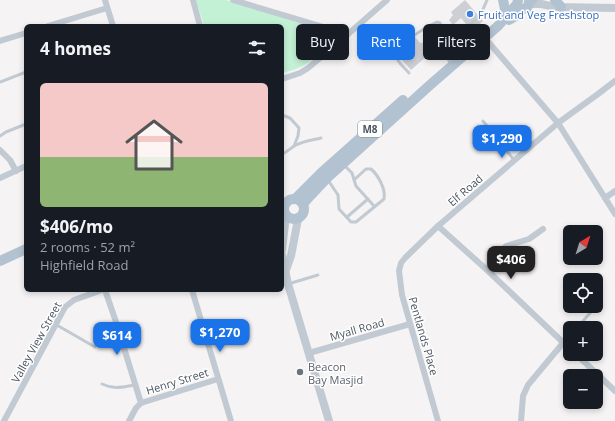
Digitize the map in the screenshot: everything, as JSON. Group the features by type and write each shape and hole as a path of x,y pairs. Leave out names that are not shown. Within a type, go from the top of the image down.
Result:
{"main road":[{"path":"500,23 505,8 503,0"},
{"name":"M8","path":"490,32 500,23 508,21 516,16 523,3"},
{"name":"M8","path":"293,200 310,195 458,60"},
{"name":"M8","path":"293,200 424,81 451,66"},
{"path":"288,200 293,200 304,207 303,214 298,219 291,219 284,213 284,206 288,200"},
{"path":"0,261 24,251"}],"street":[{"path":"104,0 112,24"},
{"path":"193,0 199,24"},
{"path":"233,0 313,24"},
{"path":"349,32 387,0"},
{"path":"523,3 615,8"},
{"path":"55,24 107,8"},
{"path":"0,41 24,34"},
{"path":"490,44 558,123 615,214"},
{"path":"284,78 305,70 317,60"},
{"name":"Elf Road","path":"405,258 438,226 514,160 558,123 615,81"},
{"path":"0,150 10,160 16,171"},
{"path":"0,178 24,167"},
{"path":"605,198 615,191"},
{"path":"286,271 291,256 298,219"},
{"path":"438,226 563,342"},
{"path":"487,270 506,246 529,239 543,229"},
{"name":"Pentlands Place","path":"405,258 399,267 402,295 438,421"},
{"path":"284,263 288,284 329,421"},
{"name":"Valley View Street","path":"4,421 65,307 71,302 97,292"},
{"path":"106,292 141,403 136,408 129,421"},
{"path":"193,292 231,421"},
{"name":"Myall Road","path":"309,354 410,324"},
{"path":"521,421 523,396 528,384 563,344"},
{"path":"583,361 615,391"},
{"name":"Henry Street","path":"141,403 218,379"}],"lane":[{"path":"471,24 481,14 487,0"},
{"path":"409,73 397,59 396,53 405,42 423,31"},
{"path":"448,60 451,66"},
{"path":"0,82 24,73"},
{"path":"284,116 290,118 299,128 294,146"},
{"path":"483,121 514,160"},
{"path":"0,136 24,125"},
{"path":"284,153 301,143 321,138"},
{"path":"343,164 352,173 356,186 374,206"},
{"path":"327,178 338,195 339,209 351,222 356,222 385,196 382,185 376,174 370,169 366,169 354,180"},
{"path":"347,217 368,199"},
{"path":"288,284 318,274"},
{"path":"583,321 590,313"},
{"path":"55,324 95,347"},
{"path":"102,384 109,388 135,385"}],"green space":[{"path":"196,0 226,0 303,24 296,24 296,60 312,60 303,66 284,72 284,24 203,24"}],"building":[{"path":"465,0 483,21 480,24 466,24 461,18 452,24 449,20 453,15 451,12"},
{"path":"415,37 420,43 423,43 423,60 411,70 402,60 415,60"}],"place":[{"name":"Fruit and Veg Freshstop","path":"470,14"},
{"name":"Beacon Bay Masjid","path":"300,372"}]}
